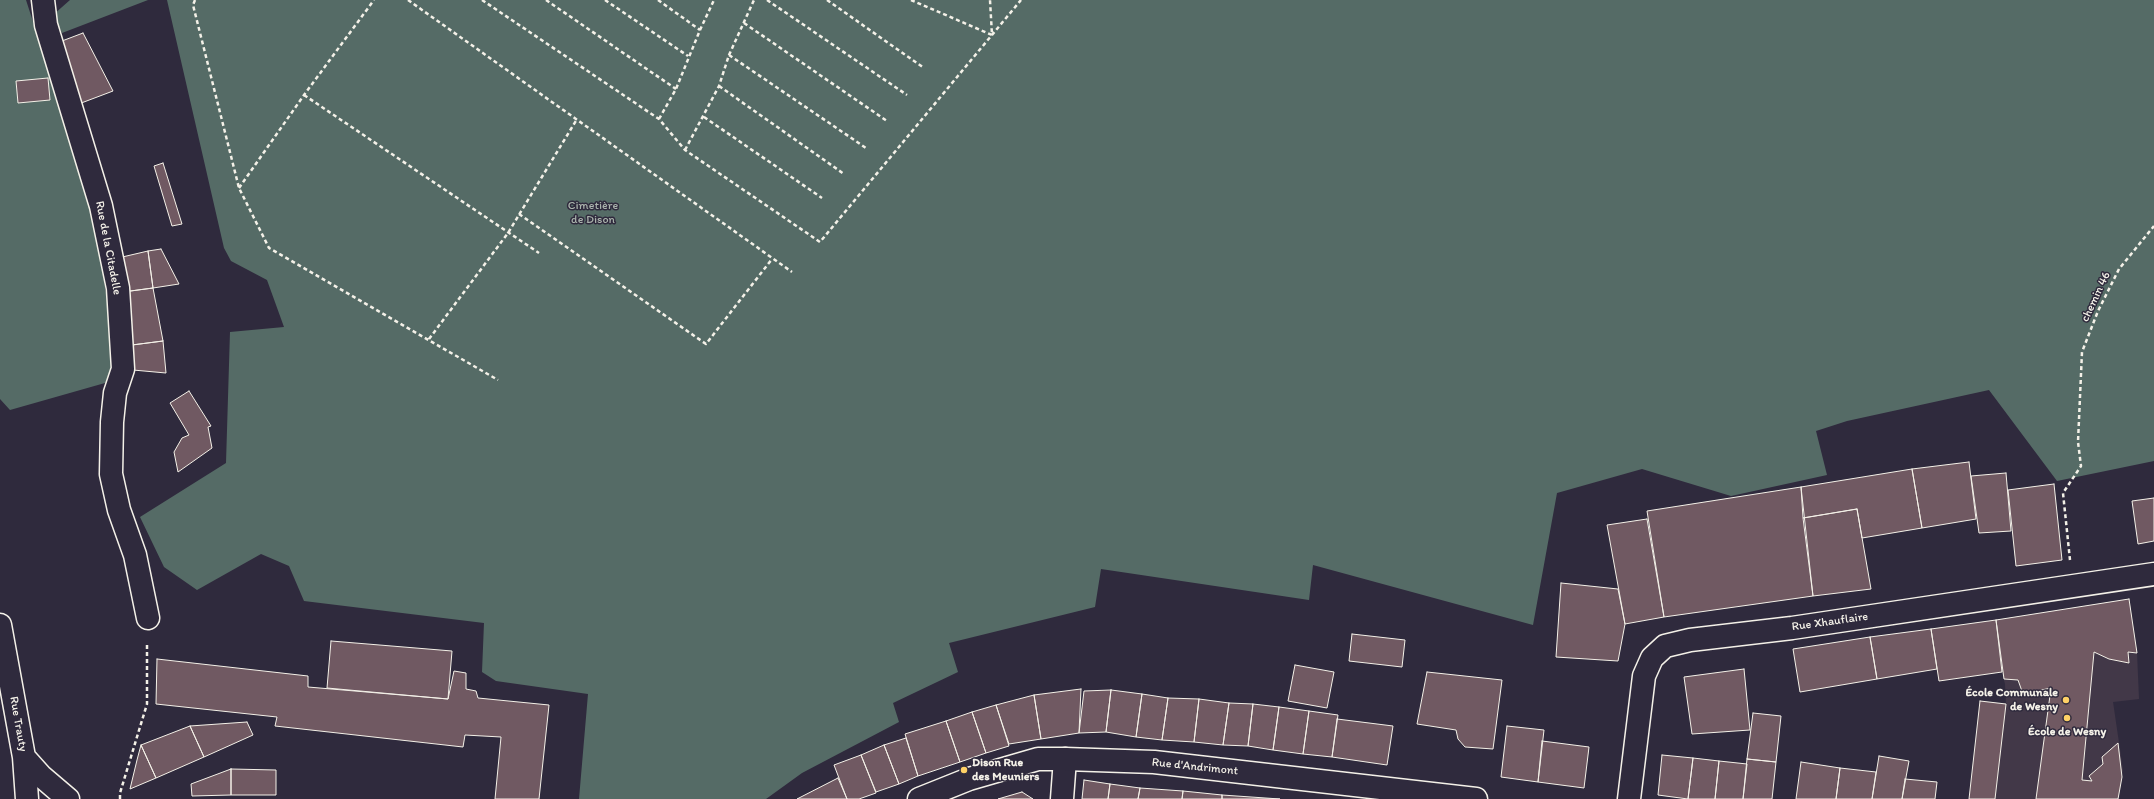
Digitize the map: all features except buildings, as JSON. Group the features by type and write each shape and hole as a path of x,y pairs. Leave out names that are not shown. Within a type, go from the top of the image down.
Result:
{"street":[{"name":"Rue de la Citadelle","path":"43,0 46,26 101,206 118,288 123,369 115,393 112,422 111,474 119,510 135,555 148,618"},
{"name":"Rue Xhauflaire","path":"1629,799 1644,676 1652,658 1665,646 1690,640 1792,628 2154,574"},
{"name":"Rue Trauty","path":"0,625 25,766 27,799"},
{"name":"Rue d'Andrimont","path":"919,799 969,779 1038,759 1154,762 1476,799"},
{"path":"1062,799 1066,759"},
{"name":"Rue Trauty","path":"25,766 37,799"},
{"path":"25,766 41,776 68,799"}],"path":[{"path":"195,0 193,5 239,188 269,248 498,380"},
{"path":"239,188 304,95 374,0"},
{"path":"408,0 792,272"},
{"path":"482,0 659,119 685,150 820,242 1021,0"},
{"path":"546,0 676,89"},
{"path":"605,0 688,56"},
{"path":"658,0 700,30"},
{"path":"659,119 676,89 688,56 714,0"},
{"path":"685,150 704,117 719,86 729,55 754,0"},
{"path":"767,0 907,95"},
{"path":"827,0 924,68"},
{"path":"911,0 992,34"},
{"path":"990,0 992,34"},
{"path":"744,23 887,121"},
{"path":"729,55 866,148"},
{"path":"719,86 844,174"},
{"path":"304,95 539,254"},
{"path":"704,117 822,198"},
{"path":"429,339 508,233 578,119"},
{"path":"519,214 706,344 772,259"},
{"name":"chemin 46","path":"2072,586 2063,493 2081,466 2078,442 2082,352 2098,311 2119,269 2154,226"},
{"path":"120,799 120,793 147,704 148,618"}],"shaded area":[{"name":"École Communale de Wesny","path":"2129,599 2137,653 2139,699 2113,702 2123,770 2118,799 1995,799 2006,704 2005,684 2002,672 1996,620 2096,606"}],"green space":[{"path":"0,0 26,0 93,207 119,379 10,410 0,399"},
{"path":"70,0 148,0 62,33 53,15"},
{"name":"Cimetière de Dison","path":"167,0 2154,0 2154,461 2057,481 1989,390 1847,421 1816,431 1827,475 1731,496 1642,469 1557,493 1533,625 1313,565 1309,600 1101,569 1095,607 949,643 958,672 893,703 899,722 802,773 766,799 579,799 588,694 496,681 482,672 484,623 304,601 289,566 261,554 197,590 164,567 140,517 226,463 230,332 284,327 267,280 231,261 224,248"}],"place":[{"name":"École Communale de Wesny","path":"2066,700"},
{"name":"École de Wesny","path":"2067,718"},
{"name":"Dison Rue des Meuniers","path":"964,770"}]}
